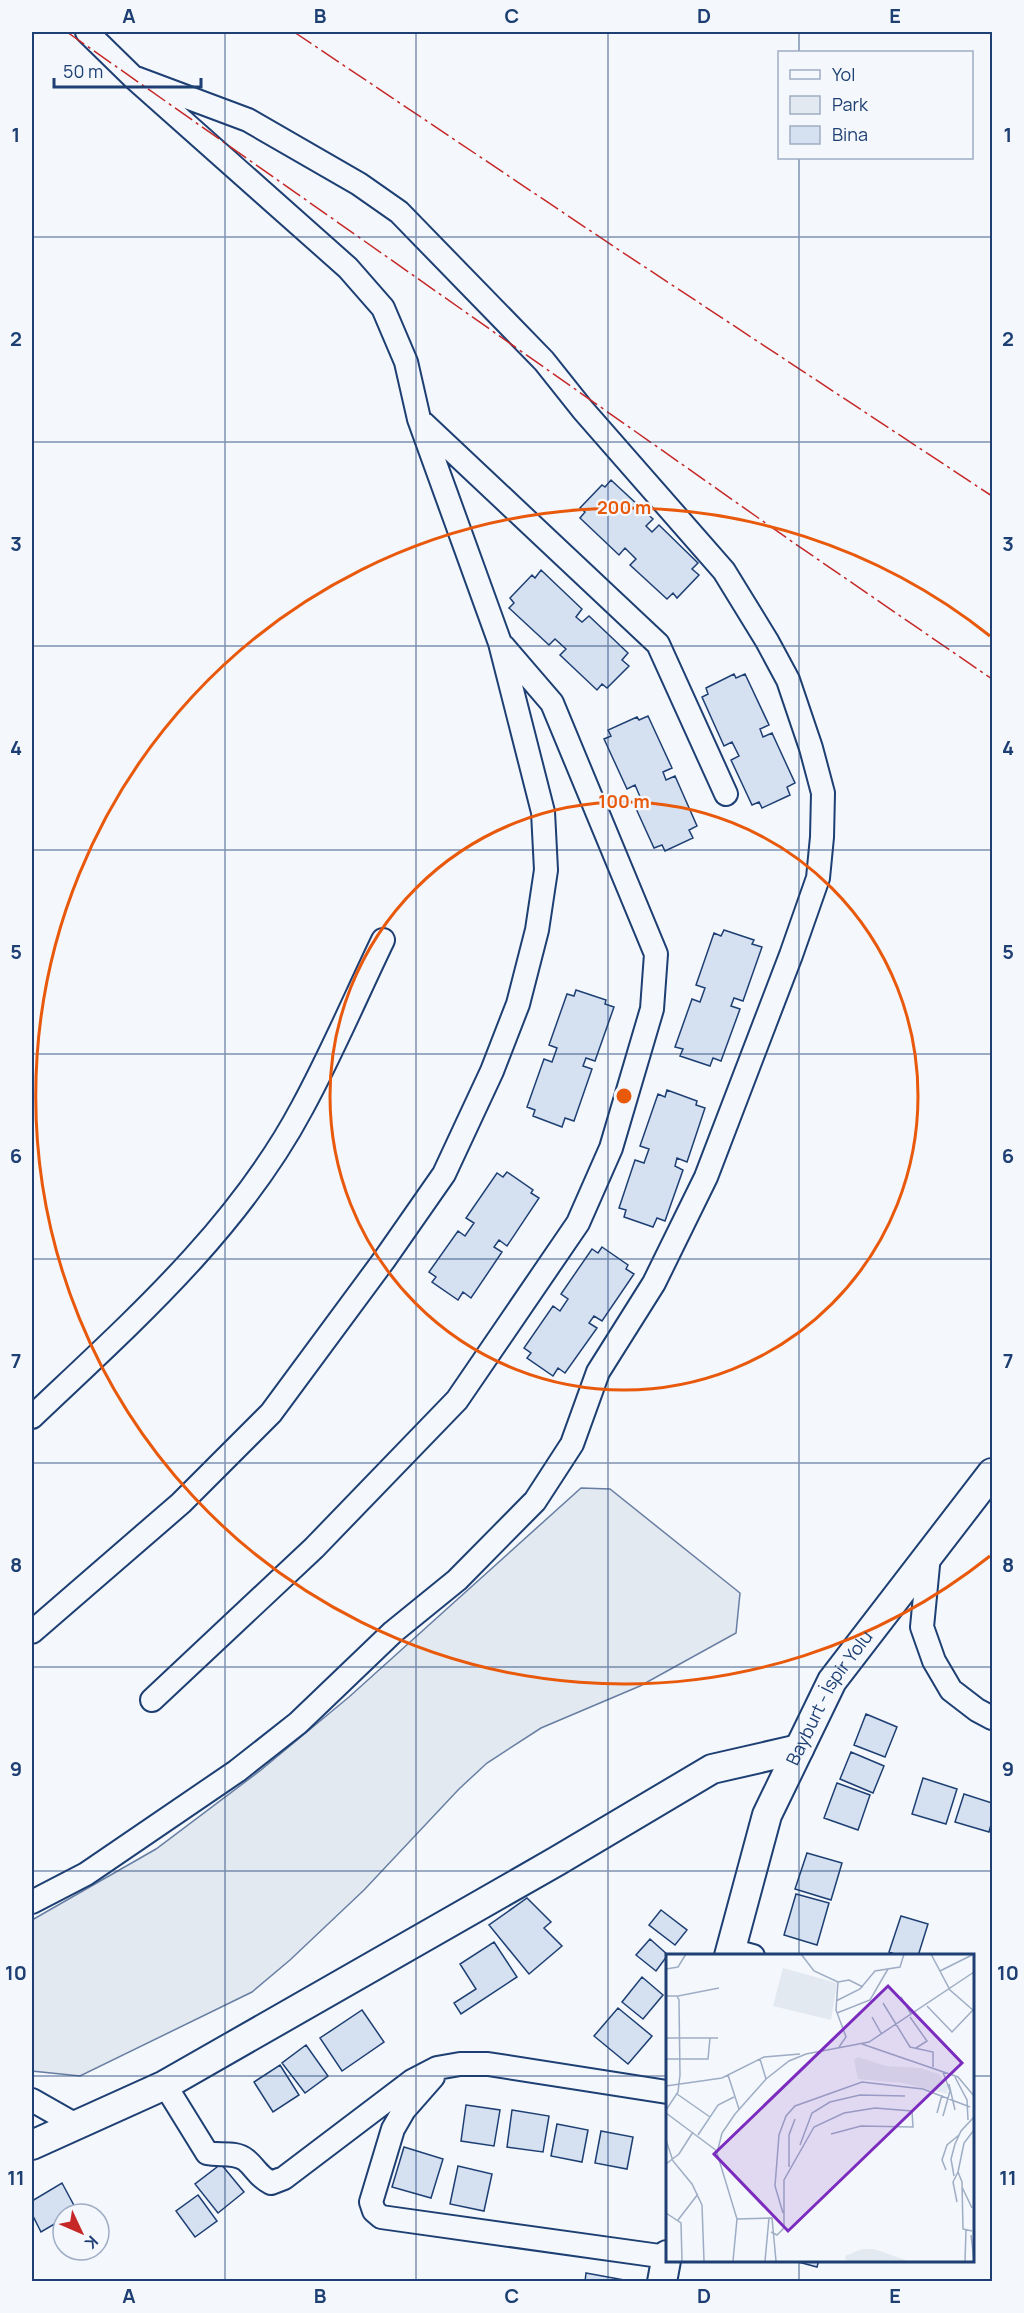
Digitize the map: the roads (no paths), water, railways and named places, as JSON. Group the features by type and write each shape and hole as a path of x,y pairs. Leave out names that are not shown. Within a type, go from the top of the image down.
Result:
{"main road":[{"name":"Bayburt - İspir Yolu","path":"738,1954 767,1815 832,1681 993,1473"},
{"path":"32,2145 165,2085 557,1861 712,1769 799,1749"},
{"path":"662,2282 666,2261"}],"street":[{"path":"32,1632 182,1503 271,1413 384,1260 444,1174 492,1071 518,1004 537,930 546,870 543,812 500,643 419,419 406,362 383,308 348,268 133,77 87,32"},
{"path":"32,1902 86,1874 237,1771 298,1723 393,1632 457,1580 536,1501 572,1444 598,1372 654,1283 706,1177 818,878 822,837 823,793 811,748 788,680 767,641 724,571 583,410 544,361 399,212 360,184 248,120 133,77"},
{"path":"419,419 658,644 726,794"},
{"path":"152,1700 314,1548 458,1400 578,1223 611,1148 652,1009 656,954 552,703 500,643"},
{"path":"32,1416 172,1281 244,1195 302,1108 382,940"},
{"path":"929,1555 922,1627 934,1661 951,1690 977,1710 993,1718"},
{"path":"165,2085 207,2153 232,2154 245,2159 259,2177 271,2183 284,2178 412,2081 442,2067 460,2064 488,2064 666,2092"},
{"path":"442,2067 404,2110 393,2129 371,2202 374,2211 381,2217 666,2256"},
{"path":"32,2100 76,2125"}]}
